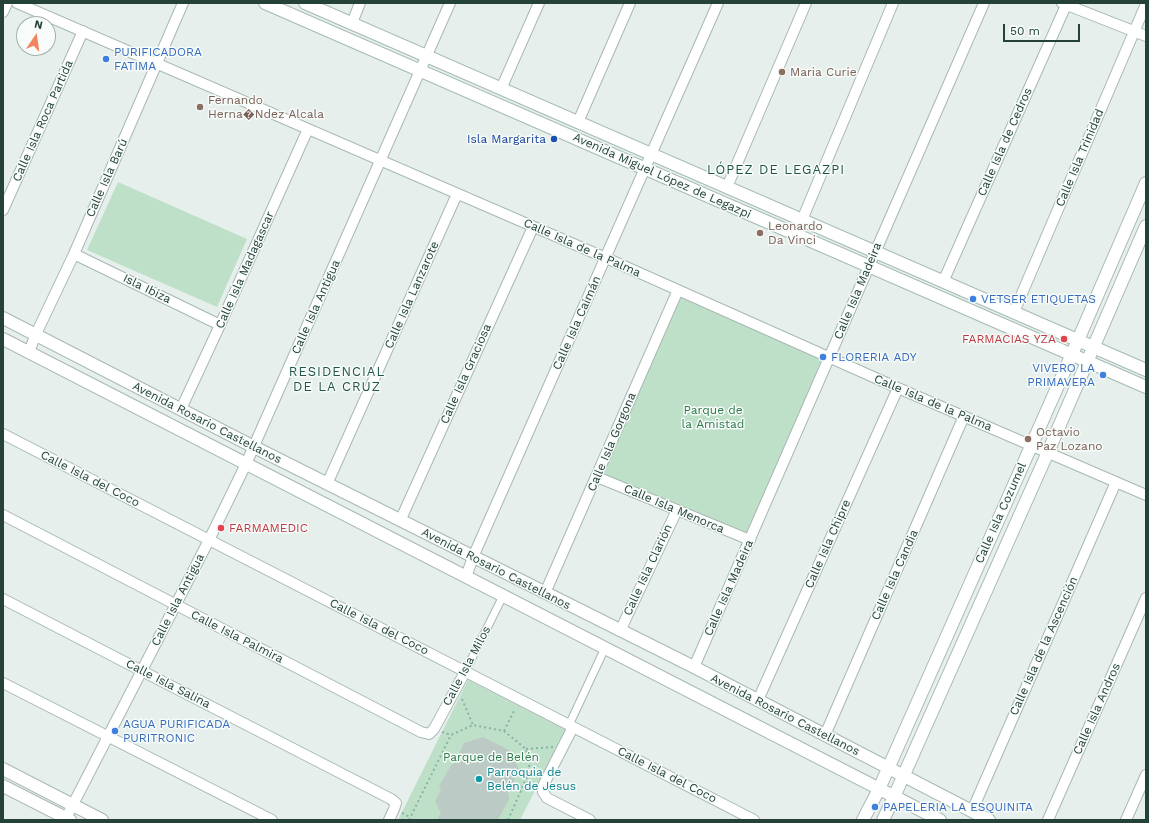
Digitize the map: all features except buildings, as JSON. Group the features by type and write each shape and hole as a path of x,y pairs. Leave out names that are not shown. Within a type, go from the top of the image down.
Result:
{"street":[{"path":"3,12 7,3"},
{"name":"Calle Isla de la Palma","path":"17,3 606,258 898,388 1146,495"},
{"name":"Calle Isla Barú","path":"29,352 74,254 183,3"},
{"name":"Avenida Miguel López de Legazpi","path":"265,3 1146,387"},
{"name":"Avenida Miguel López de Legazpi","path":"305,3 1146,370"},
{"path":"352,23 360,3"},
{"name":"Calle Isla Antigua","path":"67,819 209,540 254,447 450,3"},
{"path":"501,89 539,3"},
{"path":"578,122 630,3"},
{"name":"Calle Isla Caimán","path":"466,577 473,557 718,3"},
{"path":"727,187 806,3"},
{"path":"802,220 893,3"},
{"name":"Calle Isla Madeira","path":"694,667 984,3"},
{"path":"1065,4 1146,36"},
{"name":"Calle Isla de Cedros","path":"944,282 1065,4"},
{"name":"Calle Isla Trinidad","path":"1014,312 1146,4"},
{"name":"Calle Isla Roca Partida","path":"3,210 83,31"},
{"name":"Calle Isla Madagascar","path":"181,409 308,129"},
{"name":"Calle Isla Cozumel","path":"863,820 879,789 1072,354 1146,183"},
{"name":"Calle Isla Lanzarote","path":"327,484 457,194"},
{"name":"Calle Isla Cozumel","path":"883,820 1048,452 1146,226"},
{"name":"Calle Isla Graciosa","path":"400,521 533,227"},
{"name":"Isla Ibiza","path":"74,254 220,325"},
{"name":"Calle Isla Gorgona","path":"546,594 678,290"},
{"name":"Avenida Rosario Castellanos","path":"3,318 400,521 694,667 989,820"},
{"name":"Avenida Rosario Castellanos","path":"3,339 940,820"},
{"name":"Calle Isla Chipre","path":"758,700 898,388"},
{"name":"Calle Isla Candia","path":"825,735 964,416"},
{"name":"Calle Isla del Coco","path":"3,434 754,820"},
{"name":"Calle Isla Menorca","path":"597,477 750,540"},
{"name":"Calle Isla de la Ascención","path":"972,811 1116,482"},
{"name":"Calle Isla Clarión","path":"620,631 677,510"},
{"name":"Calle Isla Palmira","path":"3,515 421,732 431,732"},
{"name":"Calle Isla Milos","path":"431,732 465,672 503,596"},
{"name":"Calle Isla Andros","path":"1048,820 1146,598"},
{"name":"Calle Isla Salina","path":"3,599 391,798 396,803 389,820"},
{"path":"590,820 547,798 543,788 564,746 604,648"},
{"path":"3,683 272,820"},
{"path":"3,769 102,820"},
{"path":"1126,820 1146,775"},
{"path":"3,786 67,819"}],"path":[{"path":"457,687 474,725"},
{"path":"504,731 520,700"},
{"path":"431,732 451,735 474,725 504,731 526,749 530,770 543,788"},
{"path":"409,820 451,735"},
{"path":"526,749 564,746"},
{"path":"508,820 530,770"}],"green space":[{"path":"118,182 247,239 217,307 87,250"},
{"name":"Parque de la Amistad","path":"680,295 825,359 748,536 602,475"},
{"name":"Parque de Belén","path":"468,680 566,730 520,820 398,820"}],"place":[{"name":"PURIFICADORA FATIMA","path":"106,59"},
{"name":"Maria Curie","path":"782,72"},
{"name":"Fernando Herna�Ndez Alcala","path":"200,107"},
{"name":"Isla Margarita","path":"554,139"},
{"name":"Leonardo Da Vinci","path":"760,233"},
{"name":"VETSER ETIQUETAS","path":"973,299"},
{"name":"FARMACIAS YZA","path":"1064,339"},
{"name":"FLORERIA ADY","path":"823,357"},
{"name":"VIVERO LA PRIMAVERA","path":"1103,375"},
{"name":"Octavio Paz Lozano","path":"1028,439"},
{"name":"FARMAMEDIC","path":"221,528"},
{"name":"AGUA PURIFICADA PURITRONIC","path":"115,731"},
{"name":"Parroquia de Belén de Jesus","path":"479,779"},
{"name":"PAPELERIA LA ESQUINITA","path":"875,807"}],"district":[{"name":"LÓPEZ DE LEGAZPI","path":"776,170"},
{"name":"RESIDENCIAL DE LA CRUZ","path":"337,380"}]}
